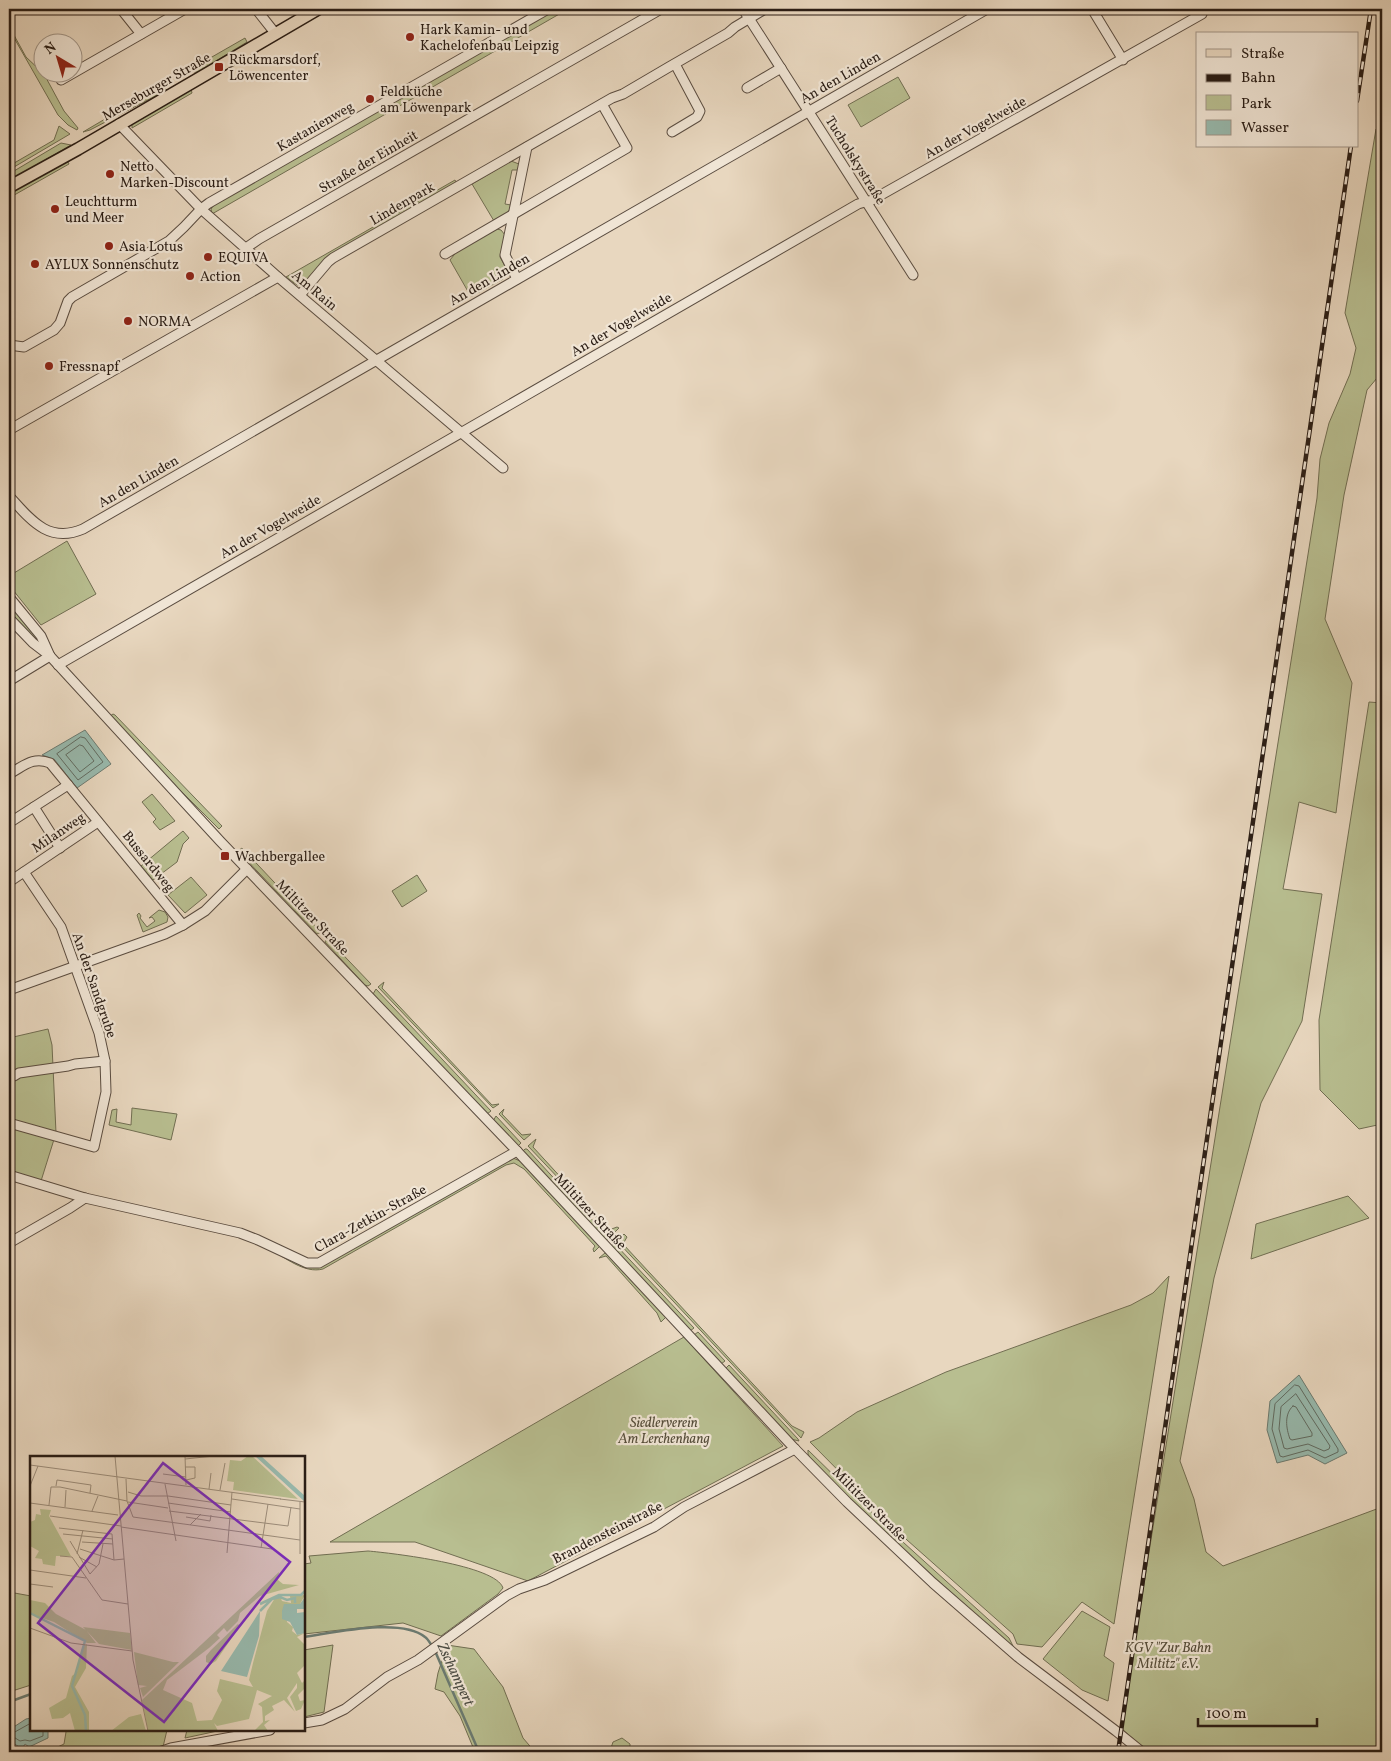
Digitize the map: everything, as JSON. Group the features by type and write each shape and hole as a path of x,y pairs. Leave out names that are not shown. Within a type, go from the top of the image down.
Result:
{"main road":[{"name":"Merseburger Straße","path":"9,187 78,149 318,9"}],"street":[{"path":"121,9 141,34"},
{"path":"82,68 185,9"},
{"path":"256,9 275,33"},
{"name":"Kastanienweg","path":"9,345 24,348 54,330 60,323 68,301 72,297 169,241 201,208 548,9"},
{"name":"Straße der Einheit","path":"246,248 661,9"},
{"name":"Tucholskystraße","path":"744,9 913,275"},
{"name":"Lindenpark","path":"300,295 333,258 612,98 623,94 728,34 735,27 765,9"},
{"name":"An den Linden","path":"9,496 40,527 56,533 76,532 986,9"},
{"path":"1092,9 1122,60"},
{"name":"An der Vogelweide","path":"58,665 858,204 881,196 1202,14"},
{"path":"672,132 697,117 700,110 675,64"},
{"path":"747,88 781,68"},
{"path":"445,254 627,148 602,104"},
{"name":"Am Rain","path":"119,124 201,208 278,277 503,468"},
{"path":"517,279 505,255 527,147"},
{"path":"9,430 278,277"},
{"name":"Miltitzer Straße","path":"9,598 40,636 50,656"},
{"name":"Miltitzer Straße","path":"9,618 33,643 50,656 247,869 517,1151 795,1449 871,1525 953,1601 1018,1657 1142,1752"},
{"path":"9,681 50,656"},
{"name":"Bussardweg","path":"9,774 34,760 50,763 183,925"},
{"path":"9,823 68,785"},
{"path":"34,807 60,848"},
{"name":"Milanweg","path":"9,882 98,822"},
{"path":"9,990 165,934 183,925 205,911 247,869"},
{"name":"An der Sandgrube","path":"9,1123 94,1147 106,1092 105,1061 99,1033 61,927 24,872"},
{"path":"9,1075 14,1076 19,1073 105,1061"},
{"name":"Clara-Zetkin-Straße","path":"85,1198 240,1233 307,1263 314,1264 319,1263 517,1151"},
{"path":"9,1175 85,1198"},
{"path":"9,1243 85,1198"},
{"name":"Brandensteinstraße","path":"305,1723 334,1715 345,1709 387,1677 434,1649 506,1596 519,1589 545,1580 654,1527 684,1507 795,1449"},
{"path":"159,1752 171,1748 264,1731"}],"green space":[{"path":"555,9 568,9 212,214 211,209 215,204"},
{"path":"9,26 26,57 32,63 32,69"},
{"path":"245,38 247,42 198,72 194,72 191,69"},
{"path":"898,77 910,98 861,127 848,105"},
{"path":"39,82 48,82 64,111 78,128 77,130 68,125 58,115"},
{"path":"161,86 167,90 83,132"},
{"path":"191,89 192,93 132,128 132,123"},
{"path":"59,126 70,134 9,170 9,166 54,140"},
{"path":"1376,129 1382,132 1382,372 1367,390 1344,495 1325,619 1352,683 1336,813 1299,802 1283,889 1322,894 1302,1021 1261,1103 1214,1278 1180,1461 1194,1499 1206,1552 1223,1566 1382,1507 1382,1752 1148,1752 1121,1728 1317,498 1320,459 1329,423 1350,374 1356,348 1345,313"},
{"path":"61,143 71,145 9,181 9,174"},
{"path":"511,161 519,164 518,170 512,170 505,204 511,205 505,215 494,221 472,184"},
{"path":"68,162 69,164 9,198 9,192 56,166"},
{"path":"455,180 457,184 330,258 305,284 297,285 286,277"},
{"path":"497,229 501,230 505,235 500,257 507,270 507,275 472,296 450,260 458,250"},
{"path":"67,541 96,594 41,625 9,585 9,576"},
{"path":"9,603 41,639 36,644 9,612"},
{"path":"1369,702 1382,703 1382,1124 1359,1129 1320,1090 1319,1020"},
{"path":"113,714 222,826 219,829 110,716"},
{"path":"152,794 175,821 160,830 153,822 156,819 142,802"},
{"path":"183,831 189,838 183,844 177,862 153,880 141,866"},
{"path":"242,848 321,932 317,934 238,851"},
{"path":"417,875 427,891 402,907 392,891"},
{"path":"191,877 207,895 185,913 168,895"},
{"path":"159,910 165,912 168,917 167,922 143,932 137,915 139,913 140,918 147,927 155,921 152,917 149,918"},
{"path":"327,938 371,984 365,985 325,942"},
{"path":"384,982 382,988 492,1105 499,1104 493,1108 378,987"},
{"path":"376,989 491,1111 487,1114 373,994"},
{"path":"48,1029 52,1045 56,1133 41,1181 9,1170 9,1038"},
{"path":"132,1108 177,1114 171,1140 109,1125 112,1110 117,1109 116,1122 131,1125"},
{"path":"504,1109 502,1114 522,1135 531,1134 524,1140 499,1114"},
{"path":"496,1116 521,1143 518,1146 493,1121"},
{"path":"536,1139 533,1147 609,1230 619,1228 612,1235 528,1146"},
{"path":"525,1149 609,1238 606,1241 522,1152"},
{"path":"513,1158 527,1167 600,1246 594,1252 595,1246 524,1169 514,1163 506,1165 323,1269 316,1270 302,1267 246,1239 171,1222 175,1220 221,1230 257,1241 306,1266 319,1265"},
{"path":"1348,1196 1369,1218 1251,1259 1256,1224"},
{"path":"624,1234 627,1237 623,1244 792,1426 804,1432 801,1438 617,1241"},
{"path":"614,1243 694,1328 690,1331 611,1246"},
{"path":"605,1253 666,1317 661,1322 657,1313 606,1256 599,1258"},
{"path":"1169,1276 1114,1624 1082,1602 1042,1647 1017,1644 1013,1634 907,1540 810,1442 857,1412 946,1372 1131,1305 1153,1293"},
{"path":"698,1332 725,1361 721,1364 694,1335"},
{"name":"Siedlerverein Am Lerchenhang","path":"684,1337 783,1446 528,1581 415,1542 330,1542"},
{"path":"729,1365 799,1441 791,1439 725,1369"},
{"path":"808,1450 893,1533 1009,1638 1014,1648 859,1507 810,1458"},
{"path":"368,1551 398,1554 442,1562 482,1573 496,1580 503,1588 498,1594 441,1636 403,1623 305,1634 305,1564 311,1563 309,1556"},
{"path":"9,1592 30,1596 30,1685 9,1692"},
{"name":"KGV \"Zur Bahn Miltitz\" e.V.","path":"1082,1611 1110,1627 1104,1656 1114,1663 1108,1701 1082,1690 1043,1659"},
{"path":"333,1645 324,1712 305,1717 305,1650"},
{"path":"447,1645 474,1649 503,1687 523,1738 535,1752 475,1752 460,1716 444,1692 435,1689"},
{"path":"167,1731 163,1747 150,1752 47,1752 64,1744 66,1732"},
{"path":"187,1731 217,1731 185,1738"},
{"path":"622,1738 630,1744 630,1752 612,1752 613,1742"}],"water":[{"path":"85,730 111,764 77,788 54,759 42,755"},
{"path":"1299,1375 1347,1453 1325,1464 1308,1455 1277,1463 1267,1430 1270,1401"},
{"path":"30,1718 30,1731 48,1731 48,1738 29,1747 25,1744 22,1749 9,1740 9,1730"}],"waterway":[{"name":"Zschampert","path":"305,1637 366,1628 400,1628 414,1631 425,1637 432,1646"},
{"name":"Zschampert","path":"435,1651 479,1752"},
{"name":"Zschampert","path":"9,1702 30,1694"}],"railway":[{"path":"1358,94 1371,9"},
{"path":"1118,1752 1351,148"}],"place":[{"name":"Hark Kamin- und Kachelofenbau Leipzig","path":"410,37"},
{"name":"Rückmarsdorf, Löwencenter","path":"219,67"},
{"name":"Feldküche am Löwenpark","path":"370,99"},
{"name":"Netto Marken-Discount","path":"110,174"},
{"name":"Leuchtturm und Meer","path":"55,209"},
{"name":"Asia Lotus","path":"109,246"},
{"name":"EQUIVA","path":"208,257"},
{"name":"AYLUX Sonnenschutz","path":"35,264"},
{"name":"Action","path":"190,276"},
{"name":"NORMA","path":"128,321"},
{"name":"Fressnapf","path":"49,366"},
{"name":"Wachbergallee","path":"225,856"}]}
